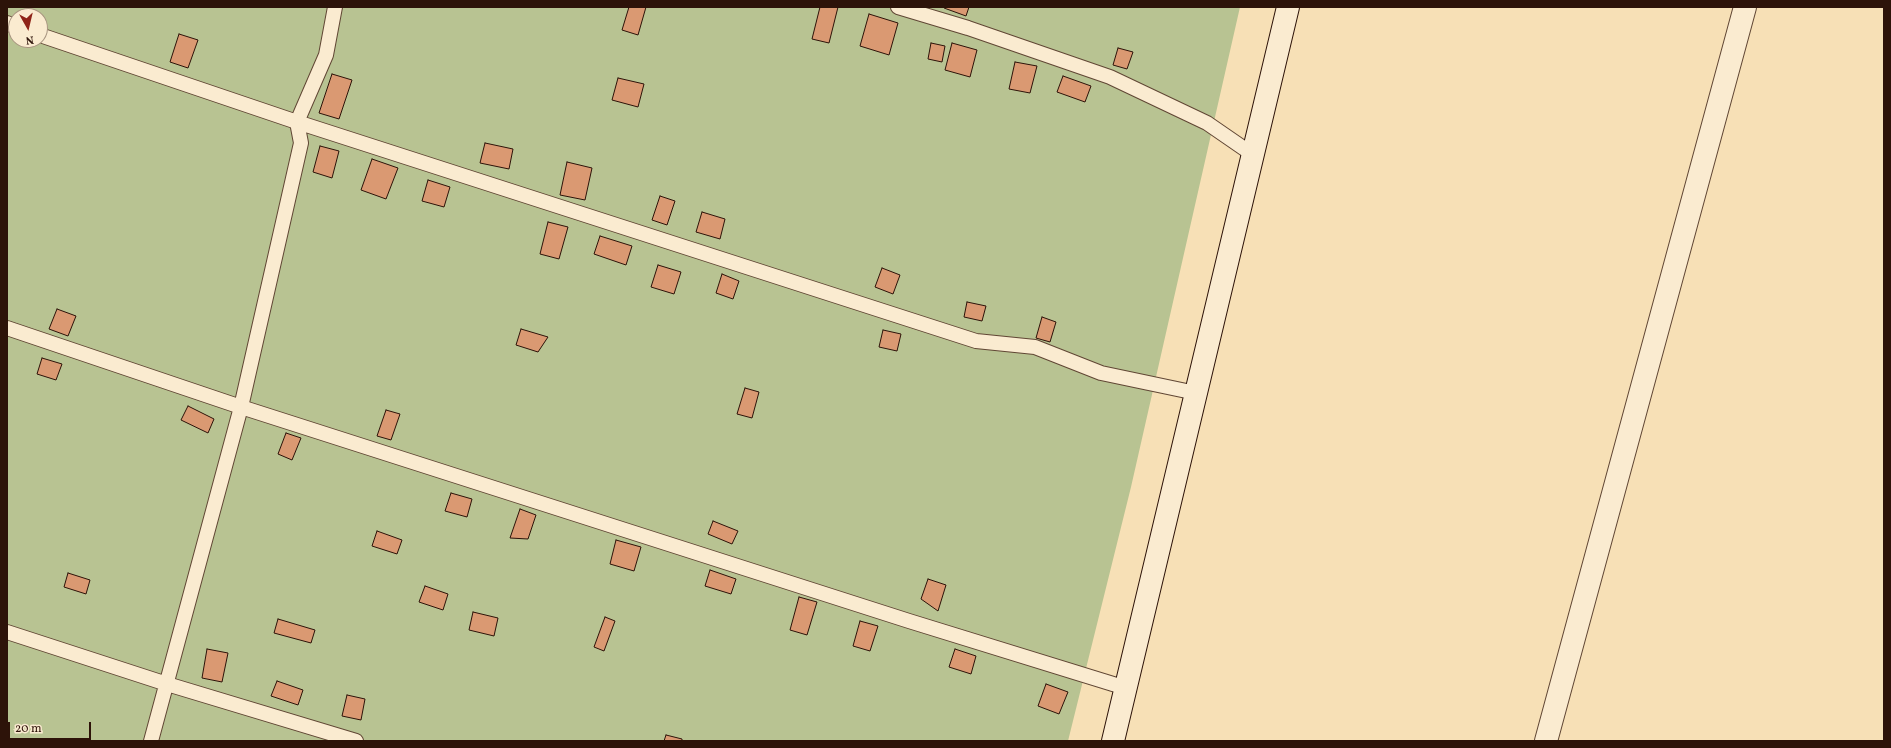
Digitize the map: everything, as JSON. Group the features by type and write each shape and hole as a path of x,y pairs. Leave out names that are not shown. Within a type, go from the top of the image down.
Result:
{"main road":[{"path":"1113,741 1288,7"},
{"path":"1546,741 1745,7"}],"lane":[{"path":"151,741 241,407 301,143 297,122 326,55 335,7"},
{"path":"898,7 968,28 1110,77 1207,123 1252,154"},
{"path":"48,38 297,122 976,341 1035,347 1101,373 1196,393"},
{"path":"7,328 241,407 901,619 1126,688"},
{"path":"7,632 167,684 356,741"}],"green space":[{"path":"7,7 1240,7 1131,487 1068,741 7,741"}],"building":[{"path":"629,7 646,7 638,35 622,30"},
{"path":"820,7 838,7 829,43 812,39"},
{"path":"969,7 966,16 944,8"},
{"path":"869,14 898,23 889,55 860,46"},
{"path":"179,34 198,40 188,68 170,62"},
{"path":"931,43 945,46 942,62 928,59"},
{"path":"952,43 977,50 970,77 945,70"},
{"path":"1118,48 1133,52 1127,69 1113,65"},
{"path":"1015,62 1037,66 1030,93 1009,89"},
{"path":"332,74 352,80 339,119 319,113"},
{"path":"1063,76 1091,86 1085,102 1057,92"},
{"path":"618,78 644,84 638,107 612,100"},
{"path":"485,143 513,149 509,169 480,163"},
{"path":"320,146 339,151 332,178 313,172"},
{"path":"372,159 398,168 386,199 361,190"},
{"path":"567,162 592,168 585,200 560,195"},
{"path":"428,180 450,187 444,207 422,201"},
{"path":"660,196 675,201 667,225 652,220"},
{"path":"702,212 725,219 720,239 696,232"},
{"path":"548,222 568,227 559,259 540,254"},
{"path":"600,236 632,246 626,265 594,254"},
{"path":"658,265 681,272 674,294 651,287"},
{"path":"882,268 900,275 893,294 875,287"},
{"path":"722,274 739,281 733,299 716,293"},
{"path":"967,302 986,306 982,321 964,317"},
{"path":"57,309 76,316 68,336 49,329"},
{"path":"1042,317 1056,322 1050,342 1036,338"},
{"path":"521,329 548,337 538,352 516,345"},
{"path":"883,330 901,334 897,351 879,347"},
{"path":"42,358 62,364 56,380 37,374"},
{"path":"745,388 759,392 752,418 737,414"},
{"path":"188,406 214,419 208,433 181,420"},
{"path":"386,410 400,414 391,440 377,436"},
{"path":"286,433 301,438 292,460 278,454"},
{"path":"451,493 472,499 467,517 445,511"},
{"path":"520,509 536,515 528,539 510,538"},
{"path":"713,521 738,531 732,544 708,534"},
{"path":"377,531 402,540 397,554 372,546"},
{"path":"616,540 641,547 634,571 610,564"},
{"path":"710,570 736,579 731,594 705,586"},
{"path":"68,573 90,580 86,594 64,587"},
{"path":"928,579 946,585 938,611 921,599"},
{"path":"425,586 448,594 443,610 419,602"},
{"path":"799,597 817,602 807,635 790,630"},
{"path":"473,612 498,618 494,636 469,630"},
{"path":"605,617 615,621 604,651 594,647"},
{"path":"278,619 315,630 311,643 274,633"},
{"path":"860,621 878,626 870,651 853,646"},
{"path":"207,649 228,653 222,682 202,678"},
{"path":"955,649 976,656 971,674 949,667"},
{"path":"277,681 303,690 298,705 271,696"},
{"path":"1046,684 1068,692 1059,714 1038,706"},
{"path":"347,695 365,699 361,720 342,716"},
{"path":"666,735 682,739 682,741 664,741"}]}
